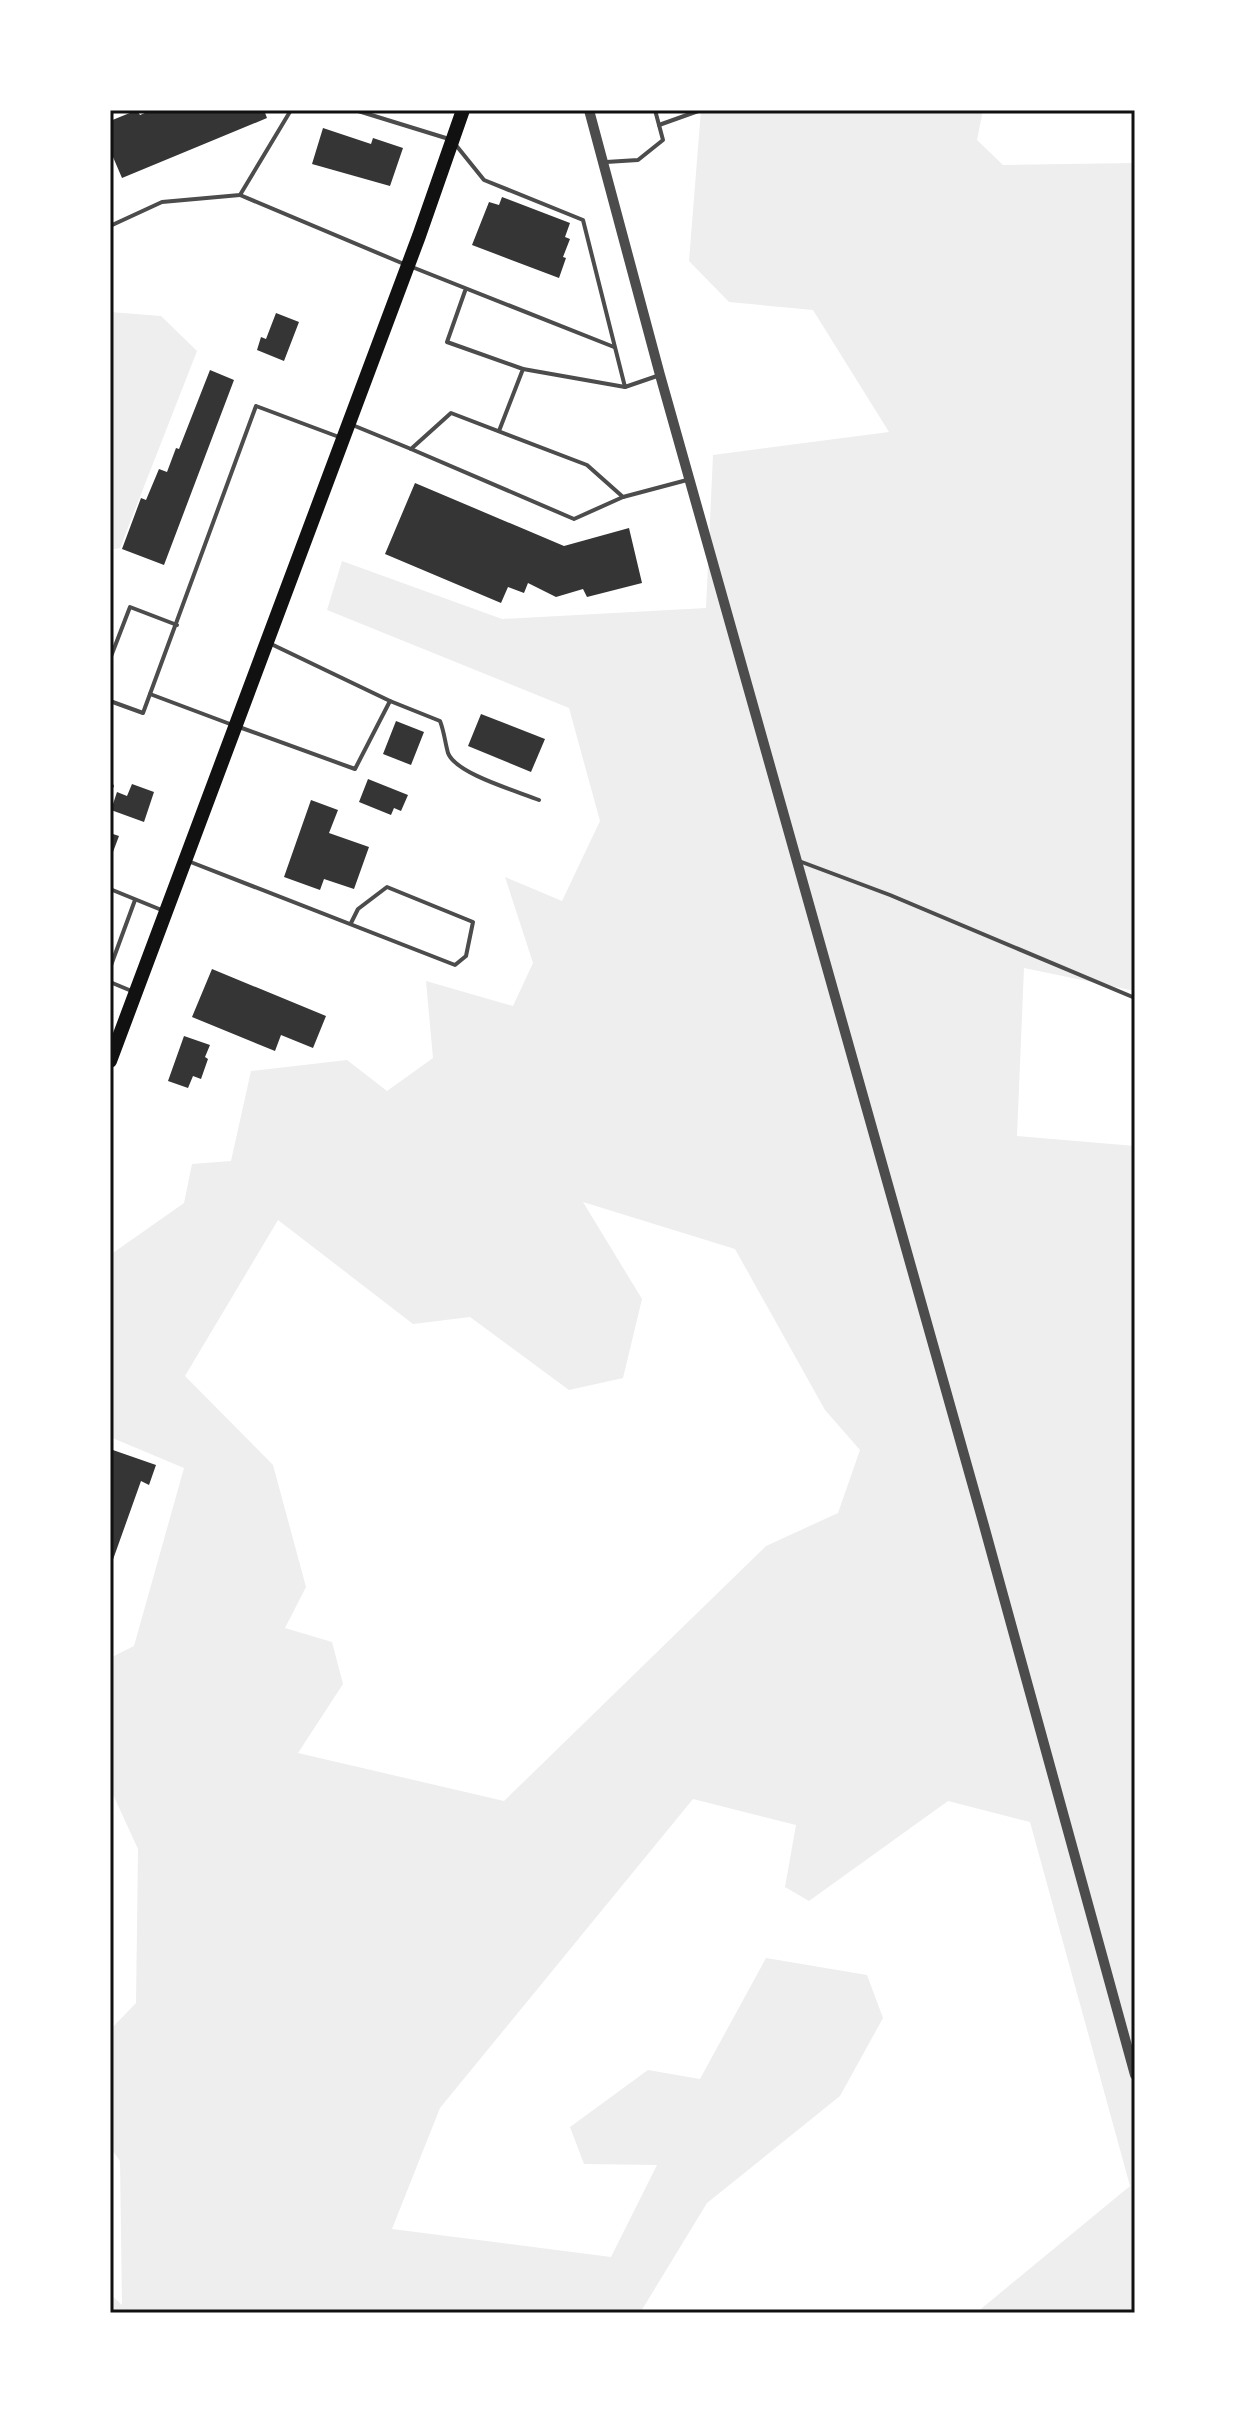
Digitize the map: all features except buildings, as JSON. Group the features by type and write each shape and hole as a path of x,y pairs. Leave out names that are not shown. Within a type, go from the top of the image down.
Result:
{"main road":[{"path":"110,1061 408,266 463,110"}],"street":[{"path":"589,110 660,375 983,1522 1135,2075"}],"lane":[{"path":"240,195 291,110"},
{"path":"355,110 453,140 484,180 583,220 625,387"},
{"path":"604,162 638,160 663,140 655,110"},
{"path":"659,125 701,110"},
{"path":"110,226 162,202 240,195 465,290 614,347"},
{"path":"465,290 447,342 523,369 625,387 660,375"},
{"path":"499,431 523,369"},
{"path":"110,701 143,713 256,406 411,449 574,519 623,497 689,479"},
{"path":"411,449 451,413 587,465 623,497"},
{"path":"110,659 130,607 177,625"},
{"path":"267,642 390,701 440,721 449,754 455,763 473,774 539,800"},
{"path":"150,694 355,769 390,701"},
{"path":"186,860 455,965 466,956 473,922 387,887 358,909 351,923"},
{"path":"796,860 890,895 1135,998"},
{"path":"110,889 166,912"},
{"path":"110,968 135,900"},
{"path":"110,982 136,993"}],"shaded area":[{"path":"701,110 983,110 977,140 1003,165 1135,163 1135,991 1024,968 1017,1136 1135,1146 1135,2313 976,2313 1130,2186 1030,1822 948,1801 809,1901 785,1887 796,1825 693,1799 440,2108 392,2229 611,2257 657,2165 584,2164 570,2127 648,2070 700,2079 766,1958 867,1975 883,2018 840,2096 707,2203 640,2313 110,2313 110,2294 122,2305 120,2161 110,2147 110,2030 136,2003 138,1849 110,1788 110,1658 134,1646 184,1468 110,1437 110,1255 184,1203 192,1164 231,1161 251,1071 347,1060 387,1091 433,1058 426,981 513,1006 533,963 505,877 562,901 600,821 569,708 327,610 342,561 502,619 706,608 713,455 889,432 813,310 729,302 689,261","holes":["583,1202 735,1249 825,1410 860,1450 838,1513 766,1546 504,1801 298,1753 343,1684 332,1642 285,1628 306,1587 273,1465 185,1376 278,1220 413,1324 470,1317 569,1390 623,1378 642,1299"]},
{"path":"110,312 161,316 197,351 120,548 110,550"}]}
